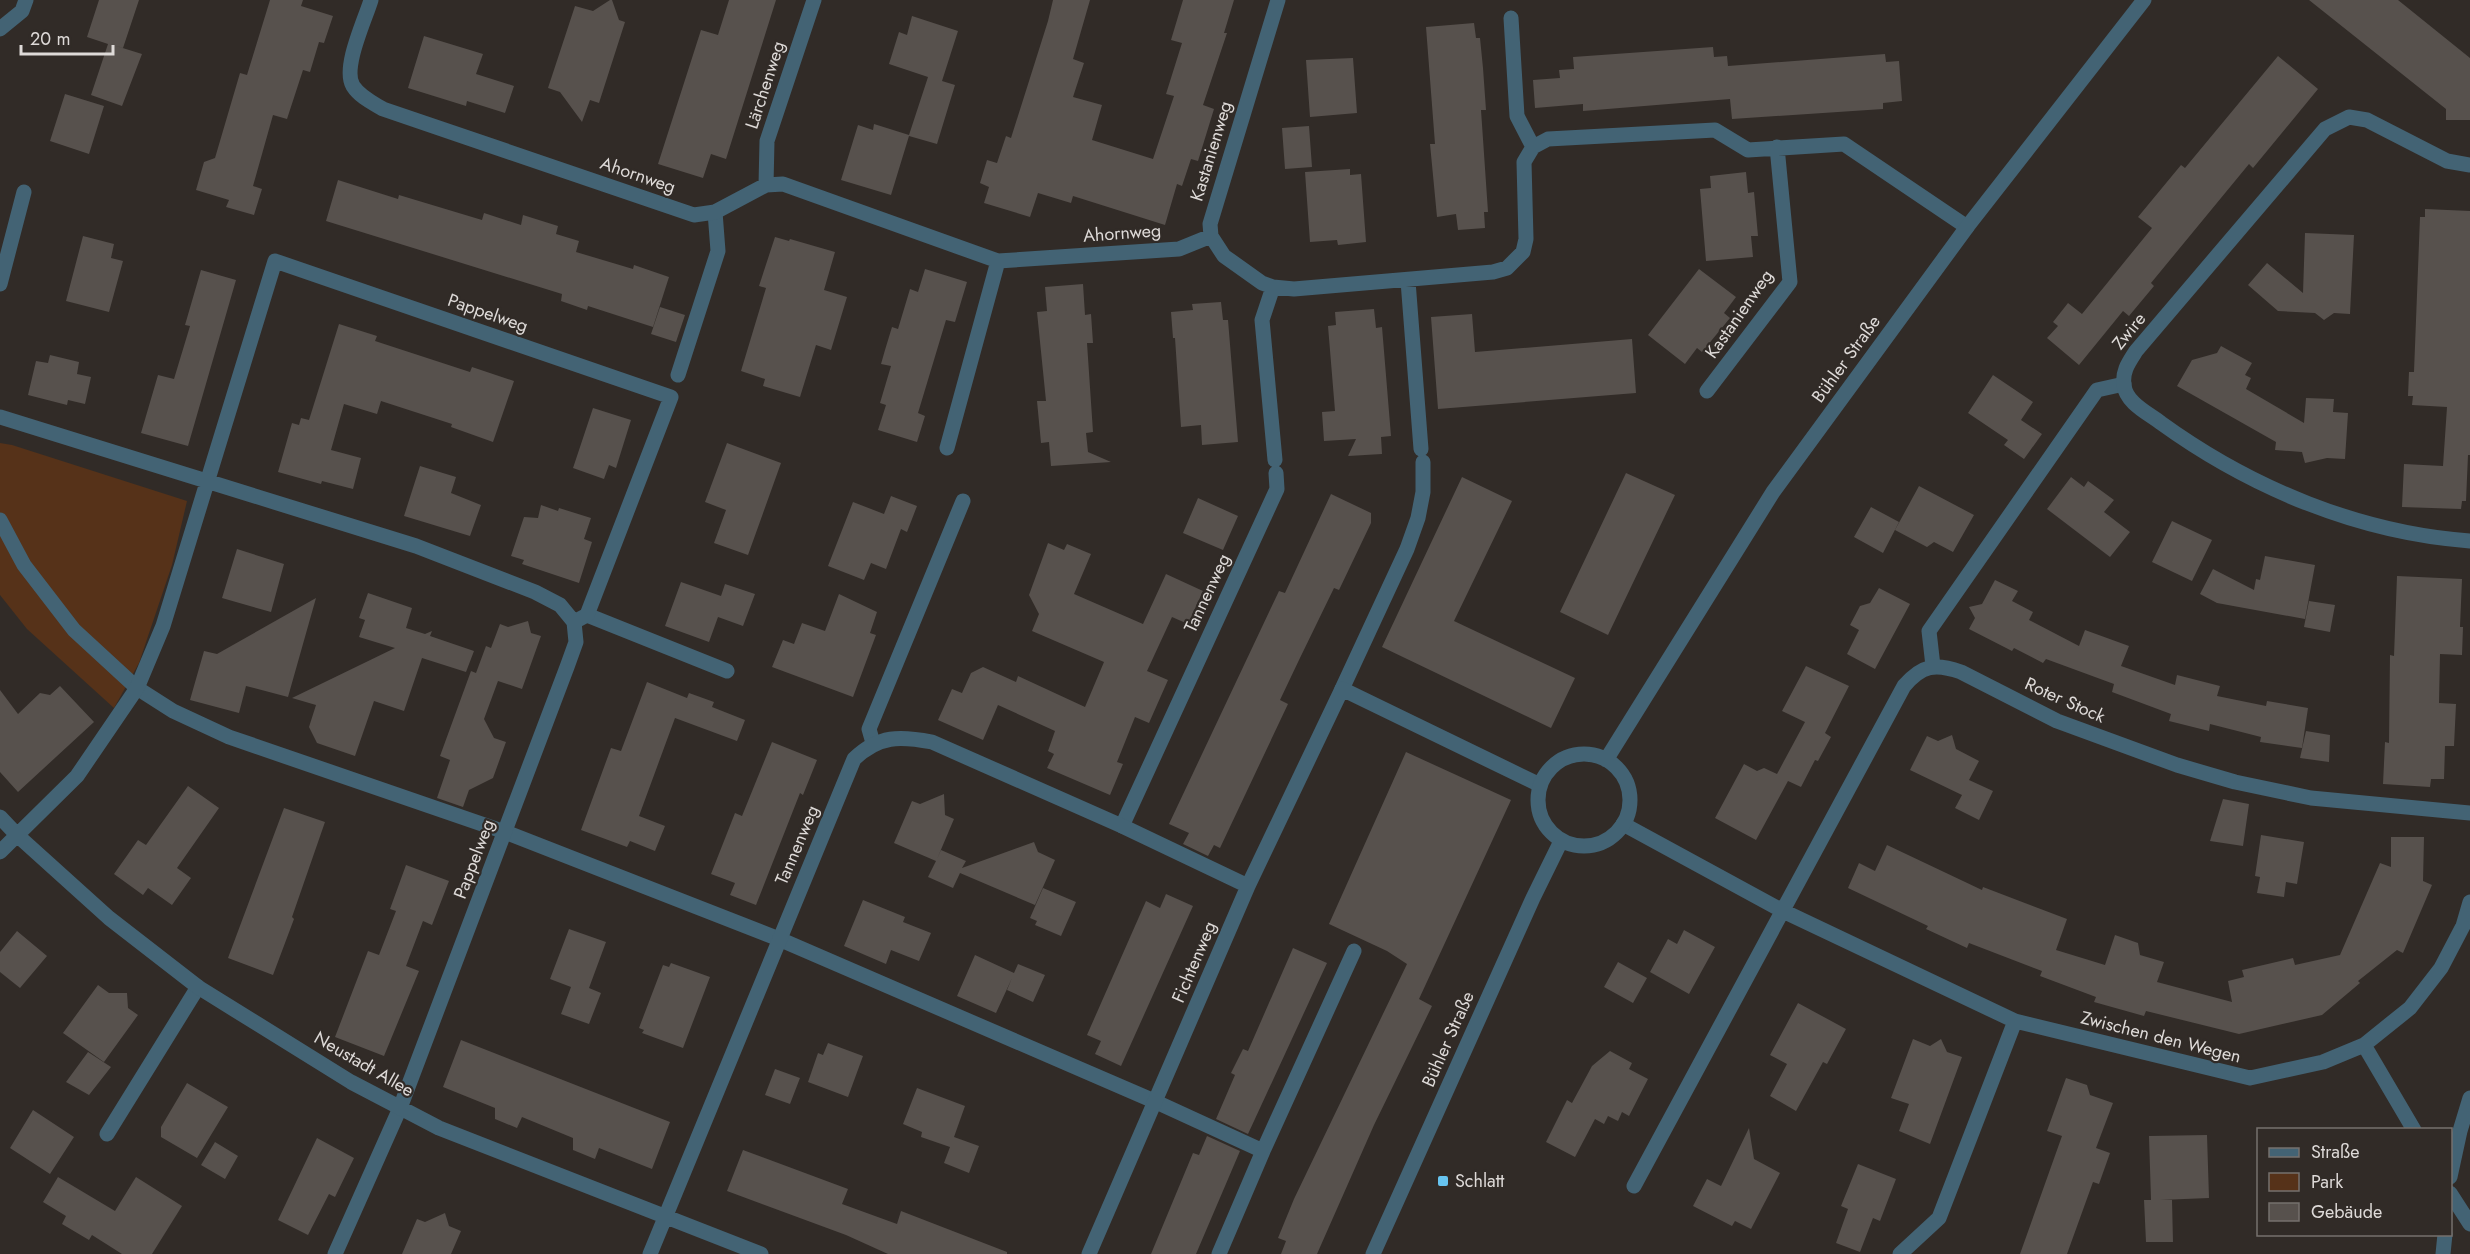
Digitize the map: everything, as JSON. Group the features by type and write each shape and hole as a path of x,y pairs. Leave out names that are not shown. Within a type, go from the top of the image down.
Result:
{"street":[{"path":"0,29 22,11 26,0"},
{"name":"Ahornweg","path":"371,0 349,73 353,86 364,98 383,109 694,215 715,212 766,185 783,184 998,261 1179,249 1211,236"},
{"name":"Lärchenweg","path":"766,185 767,141 814,0"},
{"name":"Kastanienweg","path":"1211,236 1210,224 1213,208 1278,0"},
{"name":"Bühler Straße","path":"1606,760 1773,492 1967,227 2144,0"},
{"path":"1511,18 1517,116 1533,147"},
{"name":"Zwire","path":"2124,384 2126,367 2136,351 2325,129 2349,117 2367,120 2447,161 2470,165"},
{"path":"1211,236 1224,256 1262,283 1273,288 1294,289 1493,272 1508,268 1523,252 1527,239 1524,162 1533,147 1548,139 1715,130 1748,150 1844,144 1967,227"},
{"name":"Kastanienweg","path":"1707,391 1790,282 1777,147"},
{"path":"0,284 24,192"},
{"path":"678,375 718,251 715,212"},
{"name":"Pappelweg","path":"0,852 78,776 137,688 164,626 275,261 671,397 580,618 576,642 570,659 400,1108 335,1254"},
{"path":"947,448 998,261"},
{"name":"Fichtenweg","path":"1089,1254 1248,886 1407,549 1418,518 1423,492 1422,455 1408,280"},
{"name":"Tannenweg","path":"1122,826 1277,489 1262,320 1273,288"},
{"path":"1634,1186 1904,686 1916,672 1933,666 1929,631 2097,390 2124,384 2128,396 2137,405 2198,450 2253,480 2315,506 2364,522 2436,539 2470,542"},
{"path":"0,417 416,546 535,591 580,618 727,671"},
{"path":"963,501 869,729 873,743 909,738 932,742 1122,826 1248,886"},
{"path":"0,520 24,565 74,630 137,688 173,711 229,737 505,832 779,939 1154,1101 1263,1151"},
{"name":"Roter Stock","path":"1933,666 1948,667 1961,672 2057,721 2177,765 2235,782 2311,798 2470,813"},
{"path":"1342,689 1540,785"},
{"name":"Tannenweg","path":"650,1254 854,759 873,743"},
{"path":"1587,754 1606,760 1620,771 1628,788 1629,806 1623,824 1615,834 1602,842 1589,846 1561,841 1549,831 1540,816 1538,801 1540,785 1551,768 1567,757 1587,754"},
{"name":"Neustadt Allee","path":"0,817 109,918 198,987 351,1082 439,1128 761,1254"},
{"name":"Zwischen den Wegen","path":"1623,824 1781,910 2015,1021 2250,1078 2323,1062 2364,1045 2410,1008 2441,968 2463,926 2470,902"},
{"name":"Bühler Straße","path":"1372,1254 1561,841"},
{"path":"1219,1254 1354,951"},
{"path":"107,1134 198,987"},
{"path":"1900,1254 1939,1218 2015,1021"},
{"path":"2364,1045 2413,1128"},
{"path":"2452,1172 2460,1131 2470,1098"},
{"path":"2452,1195 2470,1224"},
{"path":"2443,1254 2445,1236"}],"green space":[{"path":"0,443 187,501 172,565 139,663 114,708 27,629 0,595"}],"building":[{"path":"99,0 139,0 123,48 113,45 142,54 122,106 91,95 108,44 87,37"},
{"path":"270,0 303,0 301,6 333,16 324,43 319,42 310,72 303,70 287,119 273,115 253,186 262,189 254,215 226,207 229,200 196,190 204,162 215,158 240,73 247,75"},
{"path":"612,0 619,20 625,22 599,103 590,100 582,122 560,92 548,88 575,6 593,11"},
{"path":"729,0 776,0 726,159 711,154 703,178 658,164 701,30 718,35"},
{"path":"1053,0 1090,0 1073,59 1084,63 1073,97 1102,105 1092,140 1153,159 1174,96 1166,94 1182,43 1171,40 1183,0 1234,0 1224,33 1227,33 1203,105 1214,109 1198,161 1191,159 1182,186 1177,184 1165,225 1073,196 1071,203 1038,193 1030,217 984,203 989,187 980,183 987,160 997,163 1006,136 1011,138"},
{"path":"2309,0 2398,0 2470,58 2470,120 2446,120 2446,109"},
{"path":"912,16 958,31 942,81 955,85 937,144 909,136 891,195 841,180 858,125 873,130 874,124 909,135 928,77 889,64 899,32 907,35"},
{"path":"1474,23 1476,38 1480,38 1483,68 1486,110 1481,110 1488,212 1484,212 1485,228 1458,230 1456,214 1437,217 1430,144 1435,144 1426,27"},
{"path":"424,36 483,54 476,74 514,86 505,113 467,101 466,106 408,88"},
{"path":"1713,47 1714,57 1727,56 1728,66 1885,54 1886,62 1899,61 1902,101 1883,103 1883,109 1732,119 1730,99 1583,111 1583,104 1535,108 1533,80 1560,78 1559,70 1574,69 1573,57"},
{"path":"2278,56 2318,89 2253,168 2249,164 2151,283 2154,286 2129,316 2123,311 2079,365 2047,338 2058,326 2053,322 2068,303 2082,314 2152,228 2138,217 2181,165 2185,168"},
{"path":"1353,58 1357,113 1310,117 1306,60"},
{"path":"65,94 104,106 89,154 50,141"},
{"path":"1309,126 1312,167 1285,169 1282,128"},
{"path":"1350,169 1350,175 1361,174 1366,242 1338,245 1337,240 1310,242 1305,172"},
{"path":"1746,172 1748,193 1754,192 1758,236 1751,236 1753,257 1706,261 1700,189 1711,188 1710,176"},
{"path":"338,180 398,199 399,195 482,220 484,213 521,225 523,215 558,226 556,234 579,241 576,252 633,269 634,265 669,277 653,327 588,306 587,310 561,301 562,294 326,221"},
{"path":"2425,209 2470,211 2470,455 2468,455 2466,501 2462,501 2461,509 2402,507 2404,464 2443,466 2447,407 2412,405 2413,396 2408,396 2409,372 2414,372 2420,217 2425,217"},
{"path":"2305,233 2354,235 2350,314 2334,313 2324,320 2315,313 2278,311 2248,285 2267,263 2303,293"},
{"path":"83,236 114,244 111,258 123,261 109,312 66,301"},
{"path":"775,237 835,252 824,290 847,297 831,350 816,345 800,397 763,386 765,379 741,371 766,288 759,286"},
{"path":"925,269 967,282 955,322 946,320 918,413 925,416 917,442 878,430 886,405 880,403 891,366 881,364 892,327 898,329 910,289 918,292"},
{"path":"1699,269 1736,297 1724,313 1730,318 1702,352 1697,348 1685,364 1648,335"},
{"path":"201,270 236,280 188,446 141,433 158,375 174,379 190,326 185,325"},
{"path":"1083,284 1085,315 1091,314 1093,343 1087,343 1093,432 1086,433 1088,452 1111,462 1051,466 1049,442 1041,443 1037,401 1046,401 1037,312 1047,311 1045,287"},
{"path":"1221,302 1223,320 1228,320 1238,442 1202,445 1201,425 1181,427 1171,312 1193,310 1192,304"},
{"path":"660,307 685,315 676,342 651,334"},
{"path":"1374,309 1376,328 1382,327 1391,436 1381,437 1382,454 1348,456 1356,439 1324,441 1322,412 1335,411 1328,326 1336,325 1335,312"},
{"path":"1472,314 1475,352 1632,339 1636,393 1438,409 1431,317"},
{"path":"339,324 377,336 375,341 470,372 472,367 514,381 493,442 451,427 452,424 381,401 377,414 344,404 331,450 361,458 353,489 322,481 321,484 278,472 292,423 299,425 301,418 309,420"},
{"path":"2221,346 2252,363 2245,375 2251,378 2246,389 2304,423 2306,398 2334,399 2333,412 2348,413 2345,459 2327,458 2305,463 2302,452 2275,450 2276,442 2177,386 2192,360 2217,353"},
{"path":"50,355 79,362 77,374 91,377 85,404 68,400 67,405 28,395 36,361 48,363"},
{"path":"1993,375 2033,402 2021,420 2042,434 2024,459 2004,445 2008,440 1968,413"},
{"path":"593,408 631,420 616,468 609,465 604,479 573,468"},
{"path":"727,443 781,463 748,555 714,543 726,510 705,502"},
{"path":"420,466 456,477 451,493 481,505 470,536 404,516"},
{"path":"1626,473 1675,495 1608,635 1560,612"},
{"path":"1462,477 1512,501 1454,621 1575,678 1551,728 1382,647"},
{"path":"2071,477 2084,487 2088,481 2114,500 2104,512 2130,532 2110,557 2047,509"},
{"path":"1919,486 1974,515 1953,552 1934,542 1927,547 1895,530"},
{"path":"1331,494 1371,513 1371,523 1339,590 1334,588 1280,700 1288,704 1220,848 1214,845 1208,856 1183,844 1189,833 1169,824 1279,591 1285,593"},
{"path":"891,496 917,506 907,532 901,529 886,569 871,563 864,580 828,566 853,502 884,514"},
{"path":"1198,498 1238,516 1223,550 1183,533"},
{"path":"541,505 591,518 584,539 592,542 579,583 522,564 524,560 511,556 524,517 538,518"},
{"path":"1871,507 1899,522 1883,553 1854,537"},
{"path":"2172,521 2212,540 2192,581 2152,562"},
{"path":"1048,543 1064,550 1067,544 1091,554 1074,594 1143,624 1166,574 1203,591 1188,624 1172,617 1147,671 1168,680 1149,723 1135,717 1117,762 1123,764 1110,795 1047,768 1054,754 1048,751 1055,731 998,705 983,740 938,720 952,689 962,693 971,673 983,667 1016,682 1018,676 1085,707 1104,662 1032,631 1039,614 1029,595"},
{"path":"237,549 284,564 271,612 222,598"},
{"path":"2265,556 2315,565 2305,619 2217,603 2200,594 2213,569 2254,590 2256,579 2260,580"},
{"path":"2397,576 2462,579 2460,627 2463,627 2462,655 2440,654 2439,703 2456,704 2454,746 2445,746 2444,779 2431,779 2430,787 2383,784 2385,742 2389,743 2390,655 2394,656"},
{"path":"1995,580 2018,591 2012,601 2033,612 2029,620 2079,646 2085,630 2129,646 2121,666 2175,685 2177,675 2220,686 2217,696 2266,706 2267,701 2308,708 2302,748 2260,742 2261,737 2210,724 2209,731 2169,721 2171,714 2112,692 2114,684 2046,659 2043,663 2014,648 2012,651 1969,629 1975,618 1969,607 1982,604"},
{"path":"681,582 721,596 725,584 755,594 743,626 718,617 709,642 665,626"},
{"path":"1879,588 1910,604 1875,669 1847,654 1859,630 1850,625 1860,606 1870,603"},
{"path":"368,593 412,608 406,628 425,634 432,631 430,636 474,651 466,672 422,658 404,711 374,701 355,756 317,743 309,727 316,705 292,698 395,648 359,637 365,620 359,618"},
{"path":"839,594 877,612 870,633 876,635 853,697 772,667 783,640 794,644 802,623 825,631"},
{"path":"316,598 288,697 246,686 239,713 190,700 204,651 217,654"},
{"path":"2309,601 2335,605 2330,632 2304,627"},
{"path":"528,621 531,633 541,636 522,689 498,681 484,719 494,738 506,742 493,778 469,790 463,807 437,798 450,760 440,756 471,671 476,673 486,646 491,648 500,624 508,627"},
{"path":"1806,666 1849,686 1825,733 1831,737 1818,761 1815,760 1801,787 1788,781 1756,840 1715,818 1744,764 1757,771 1764,768 1777,774 1805,722 1782,711"},
{"path":"647,682 687,698 689,693 714,702 712,707 745,720 737,741 675,718 639,816 665,826 655,851 630,841 627,847 581,830 611,748 621,751"},
{"path":"60,686 94,722 18,792 0,772 0,690 18,714 40,693 50,695"},
{"path":"2306,731 2330,735 2329,762 2300,758"},
{"path":"1952,735 1956,749 1979,761 1969,780 1993,791 1979,820 1955,808 1962,795 1910,770 1927,736 1938,741"},
{"path":"772,742 817,760 803,795 800,793 756,905 730,895 735,883 711,874 735,813 742,816"},
{"path":"1406,752 1511,800 1419,999 1432,1006 1374,1125 1317,1254 1281,1254 1286,1241 1278,1238 1294,1199 1407,964 1387,951 1329,924"},
{"path":"188,786 219,808 177,868 191,878 172,905 148,888 143,895 114,874 138,840 146,845"},
{"path":"944,794 945,815 954,819 937,859 941,850 966,861 962,868 1034,842 1038,852 1055,860 1035,905 960,873 953,888 928,877 936,861 894,843 912,801 920,804"},
{"path":"2223,799 2249,804 2243,846 2210,841"},
{"path":"284,808 325,822 292,917 294,919 273,975 228,958"},
{"path":"2261,835 2304,842 2297,884 2286,882 2284,897 2257,893 2260,877 2255,876"},
{"path":"2391,837 2424,837 2423,881 2432,885 2403,953 2397,950 2358,981 2360,983 2322,1015 2239,1034 2146,1011 2144,1016 2094,1002 2096,997 2040,976 2042,971 1969,943 1967,948 1926,929 1928,926 1848,888 1859,863 1875,871 1887,845 1982,890 1983,887 2067,919 2056,950 2105,965 2115,935 2138,943 2140,955 2164,962 2157,982 2232,1002 2228,981 2244,977 2242,970 2293,958 2295,965 2340,955 2380,863 2391,867"},
{"path":"406,865 449,881 432,925 423,921 406,966 419,971 384,1056 335,1037 368,951 379,955 396,911 390,909"},
{"path":"1043,888 1076,902 1061,936 1035,925 1037,921 1030,918"},
{"path":"1166,894 1193,906 1121,1066 1095,1054 1101,1041 1087,1035 1146,901 1160,908"},
{"path":"863,900 905,917 903,922 931,933 919,961 891,950 886,964 844,946"},
{"path":"569,929 606,942 589,988 601,993 589,1024 561,1014 571,987 550,979"},
{"path":"1684,930 1715,947 1689,994 1650,972 1668,939 1677,944"},
{"path":"17,931 47,956 20,988 0,972 0,952"},
{"path":"1293,948 1327,963 1248,1134 1216,1119 1235,1075 1231,1073 1243,1049 1248,1051"},
{"path":"975,955 1014,973 1018,964 1045,975 1033,1002 1007,990 1012,978 996,1013 957,996"},
{"path":"1618,962 1647,978 1633,1003 1604,987"},
{"path":"671,963 710,977 683,1048 642,1033 644,1030 639,1028 663,965 669,967"},
{"path":"98,985 109,993 127,993 128,1008 138,1015 104,1062 63,1033"},
{"path":"1798,1003 1846,1029 1827,1064 1823,1062 1796,1111 1770,1096 1787,1064 1770,1055"},
{"path":"1913,1039 1930,1046 1941,1039 1947,1052 1962,1057 1930,1144 1899,1131 1909,1104 1891,1098"},
{"path":"461,1040 670,1122 652,1169 599,1148 595,1159 573,1150 573,1138 522,1117 517,1128 495,1119 495,1108 443,1087"},
{"path":"828,1043 863,1056 848,1097 808,1082 818,1053 823,1055"},
{"path":"1610,1051 1632,1063 1629,1069 1648,1079 1629,1116 1622,1112 1618,1121 1608,1116 1604,1124 1595,1119 1575,1157 1546,1142 1567,1100 1572,1103 1592,1066"},
{"path":"88,1052 111,1067 89,1095 66,1082"},
{"path":"775,1069 800,1078 790,1104 765,1095"},
{"path":"2066,1078 2087,1085 2090,1095 2113,1103 2096,1148 2110,1153 2099,1184 2093,1182 2067,1254 2020,1254 2062,1136 2047,1131"},
{"path":"187,1083 228,1107 197,1158 161,1137 161,1127"},
{"path":"917,1088 965,1106 954,1137 979,1146 969,1173 944,1163 950,1147 921,1137 922,1132 903,1124"},
{"path":"33,1110 74,1137 50,1174 10,1148"},
{"path":"1749,1128 1754,1159 1780,1173 1751,1229 1735,1221 1732,1226 1693,1206 1707,1179 1721,1186"},
{"path":"2207,1135 2209,1198 2160,1200 2172,1200 2173,1242 2146,1242 2144,1200 2151,1200 2149,1136"},
{"path":"1207,1136 1240,1151 1196,1254 1151,1254 1193,1153 1199,1155"},
{"path":"317,1138 354,1158 335,1197 329,1194 308,1235 278,1220"},
{"path":"215,1142 238,1156 225,1179 201,1165"},
{"path":"743,1150 848,1189 842,1204 897,1224 901,1211 1007,1252 1007,1254 888,1254 846,1235 727,1191"},
{"path":"1858,1164 1896,1179 1880,1221 1873,1218 1860,1252 1836,1243 1848,1209 1841,1206"},
{"path":"58,1177 115,1211 136,1177 182,1206 152,1254 122,1254 92,1235 89,1240 62,1224 66,1216 43,1202"},
{"path":"445,1213 449,1226 461,1231 451,1254 402,1254 417,1219 425,1222"}],"place":[{"name":"Schlatt","path":"1443,1181"}]}
